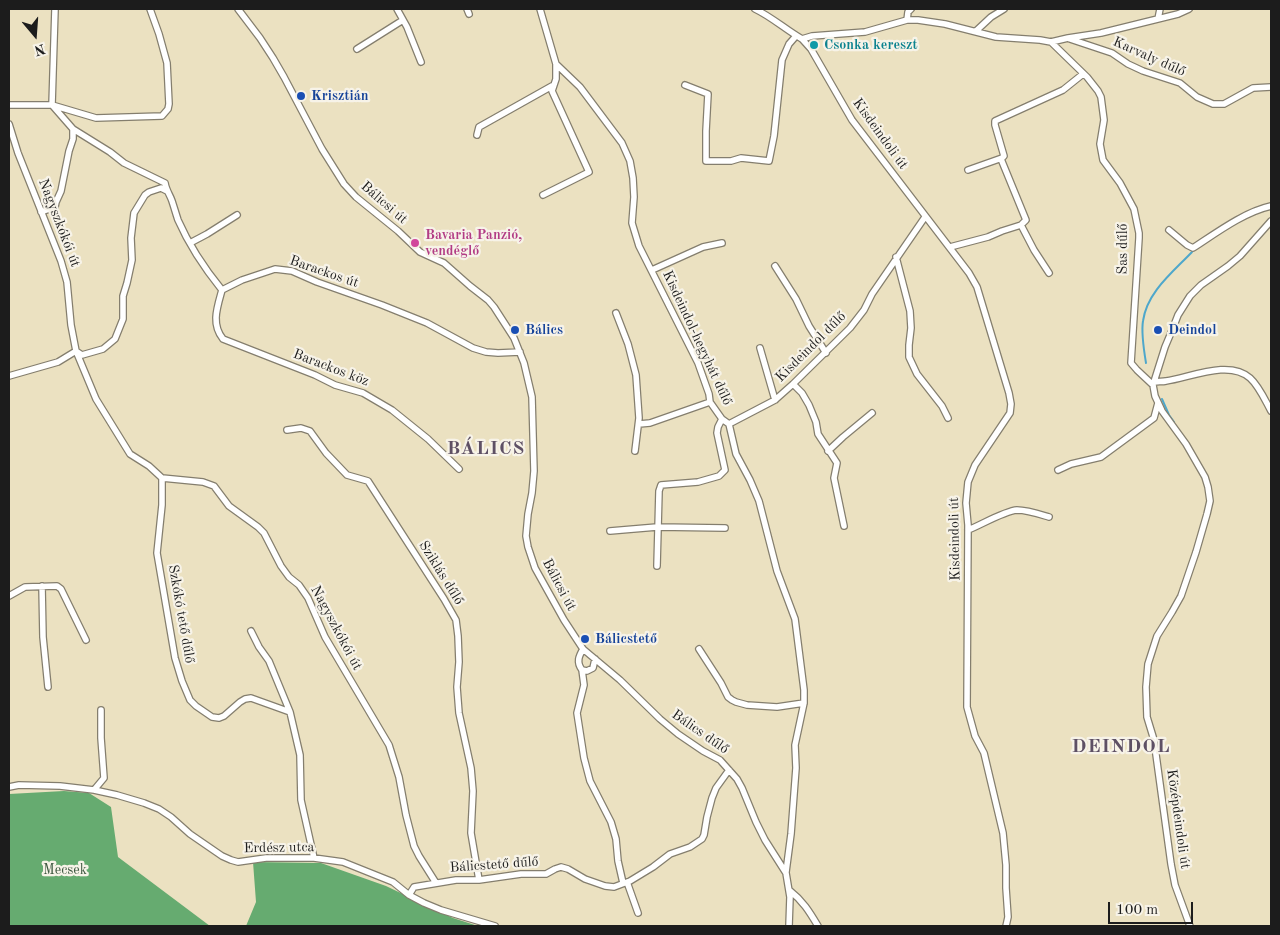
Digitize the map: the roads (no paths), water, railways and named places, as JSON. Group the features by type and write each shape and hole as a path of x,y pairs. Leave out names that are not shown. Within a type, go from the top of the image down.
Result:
{"street":[{"path":"55,9 52,105 73,128 124,163 165,183 178,220 190,243 204,267 222,290"},
{"path":"9,105 52,105 96,118 162,116 168,109 169,104 167,64 160,34 150,9"},
{"name":"Bálicsi út","path":"238,9 273,58 322,149 344,184 356,197 398,231 420,252 444,263 488,300 514,338 528,378 532,397 534,471 526,536 528,547 534,568 542,584 583,649 595,659"},
{"path":"397,9 412,37 421,62"},
{"path":"477,135 479,127 552,86 556,79 556,64 540,9"},
{"name":"Kisdeindoli út","path":"755,9 799,37 811,49 852,120 969,273 977,286 1009,393 1010,413 975,466 968,482 966,503 968,530 967,707 975,736 984,753 1003,833 1008,916 1006,926"},
{"path":"907,20 908,12 911,9"},
{"path":"976,31 1004,9"},
{"path":"1158,19 1160,9"},
{"path":"685,85 708,94 706,162 731,161 741,158 769,161 775,127 782,60 789,44 799,37 865,32 907,20 918,20 976,31 996,37 1051,42 1101,33 1178,14 1189,9"},
{"path":"357,49 403,20"},
{"name":"Karvaly dűlő","path":"1068,38 1112,53 1143,71 1180,83 1197,97 1214,104 1224,104 1253,88 1271,87"},
{"name":"Sas dűlő","path":"1051,42 1098,91 1104,120 1100,144 1103,160 1120,183 1134,208 1139,238 1131,363 1154,383"},
{"name":"Kisdeindol-hegyhát dűlő","path":"556,64 580,86 622,143 630,161 634,198 632,223 639,246 698,363 707,387 710,402 722,419 729,424 736,454 760,501 777,571 795,619 803,672 804,703 795,745 796,768 786,873"},
{"path":"968,170 1001,159 1004,156 995,121 1063,90 1083,74"},
{"path":"544,195 589,172 554,97 552,86"},
{"name":"Nagyszkókói út","path":"9,124 18,153 61,261 67,282 70,325 76,351 96,399 130,454 149,466 162,478 203,482 214,486 229,506 264,532 281,566 308,598 325,636 389,745 414,846 436,883"},
{"path":"41,212 55,207 61,191 73,139 73,128"},
{"path":"950,247 988,238 1021,225 1026,220 1001,159"},
{"path":"9,376 58,362 76,351 82,355 103,349 115,339 122,319 123,296 128,283 132,260 131,238 134,213 149,192 161,188 167,191"},
{"path":"1169,230 1193,248 1238,220 1262,208 1271,206"},
{"path":"190,243 237,215"},
{"name":"Kisdeindol dűlő","path":"729,424 775,400 850,328 864,310 896,257 925,217"},
{"path":"1271,221 1240,256 1201,285 1190,296 1178,315 1165,347 1154,383 1216,370 1233,370 1248,376 1271,411"},
{"path":"1021,225 1034,250 1050,273"},
{"path":"652,270 703,247 722,243"},
{"path":"896,257 910,311 909,357 917,374 942,406 948,418"},
{"path":"775,266 826,353"},
{"name":"Barackos út","path":"222,290 242,280 275,270 292,272 427,323 473,348 486,352 520,352"},
{"name":"Barackos köz","path":"222,290 215,313 218,333 223,340 315,375 335,385 363,392 392,410 428,439 460,469"},
{"path":"616,313 628,344 636,375 639,424 635,451"},
{"path":"760,348 775,400"},
{"name":"Középdeindoli út","path":"1154,383 1155,396 1165,416 1186,444 1205,477 1210,501 1196,552 1181,596 1157,636 1148,664 1146,687 1147,717 1154,740 1175,886 1190,926"},
{"path":"793,384 802,392 816,422 818,434 837,463 834,478 844,526"},
{"path":"1058,470 1071,464 1100,457 1111,450 1154,418 1158,400"},
{"path":"639,424 650,424 710,402"},
{"path":"828,451 843,436 872,413"},
{"path":"657,566 657,527 661,485 698,482 719,476 725,470 717,433 722,419"},
{"name":"Sziklás dűlő","path":"288,430 301,428 310,432 347,476 368,481 456,620 459,662 457,687 459,713 471,768 473,791 471,833 479,880"},
{"name":"Szkókó tető dűlő","path":"162,478 158,553 175,658 190,700 207,715 219,718 240,702 252,698 290,712"},
{"path":"968,530 1017,510 1049,517"},
{"path":"610,531 657,527 725,528"},
{"path":"42,586 48,687"},
{"path":"9,596 25,587 58,586 86,640"},
{"path":"251,631 268,661 290,712 300,755 301,800 314,858"},
{"path":"583,649 578,660 582,670 584,685 576,713 584,758 590,781 611,822 616,839 618,861 638,914"},
{"path":"699,650 728,697 732,700 747,704 777,707 804,703"},
{"path":"582,670 587,671 593,668 595,659"},
{"name":"Bálics dűlő","path":"595,659 672,729 703,751 720,760 729,770 742,788 765,840 786,873 790,897 789,926"},
{"path":"94,790 104,778 101,710"},
{"name":"Bálicstető dűlő","path":"409,895 414,887 456,880 479,880 521,874 546,874 561,867 585,879 614,887 653,867 670,854 690,847 702,839 712,798 716,788 729,770"},
{"name":"Erdész utca","path":"9,787 19,785 60,786 94,790 135,800 159,809 190,834 231,860 238,862 266,858 314,858 343,862 393,882 409,895 441,910 495,926"},
{"path":"789,890 805,904 818,926"}],"waterway":[{"path":"1146,363 1142,331 1145,311 1162,283 1192,252"},
{"path":"1162,399 1174,422"}],"place":[{"name":"Csonka kereszt","path":"814,45"},
{"name":"Krisztián","path":"301,96"},
{"name":"Bavaria Panzió, vendéglő","path":"415,243"},
{"name":"Bálics","path":"515,330"},
{"name":"Deindol","path":"1158,330"},
{"name":"Bálicstető","path":"585,639"}],"district":[{"name":"BÁLICS","path":"486,449"},
{"name":"DEINDOL","path":"1121,747"}],"park label":[{"name":"Mecsek","path":"65,870"}]}
